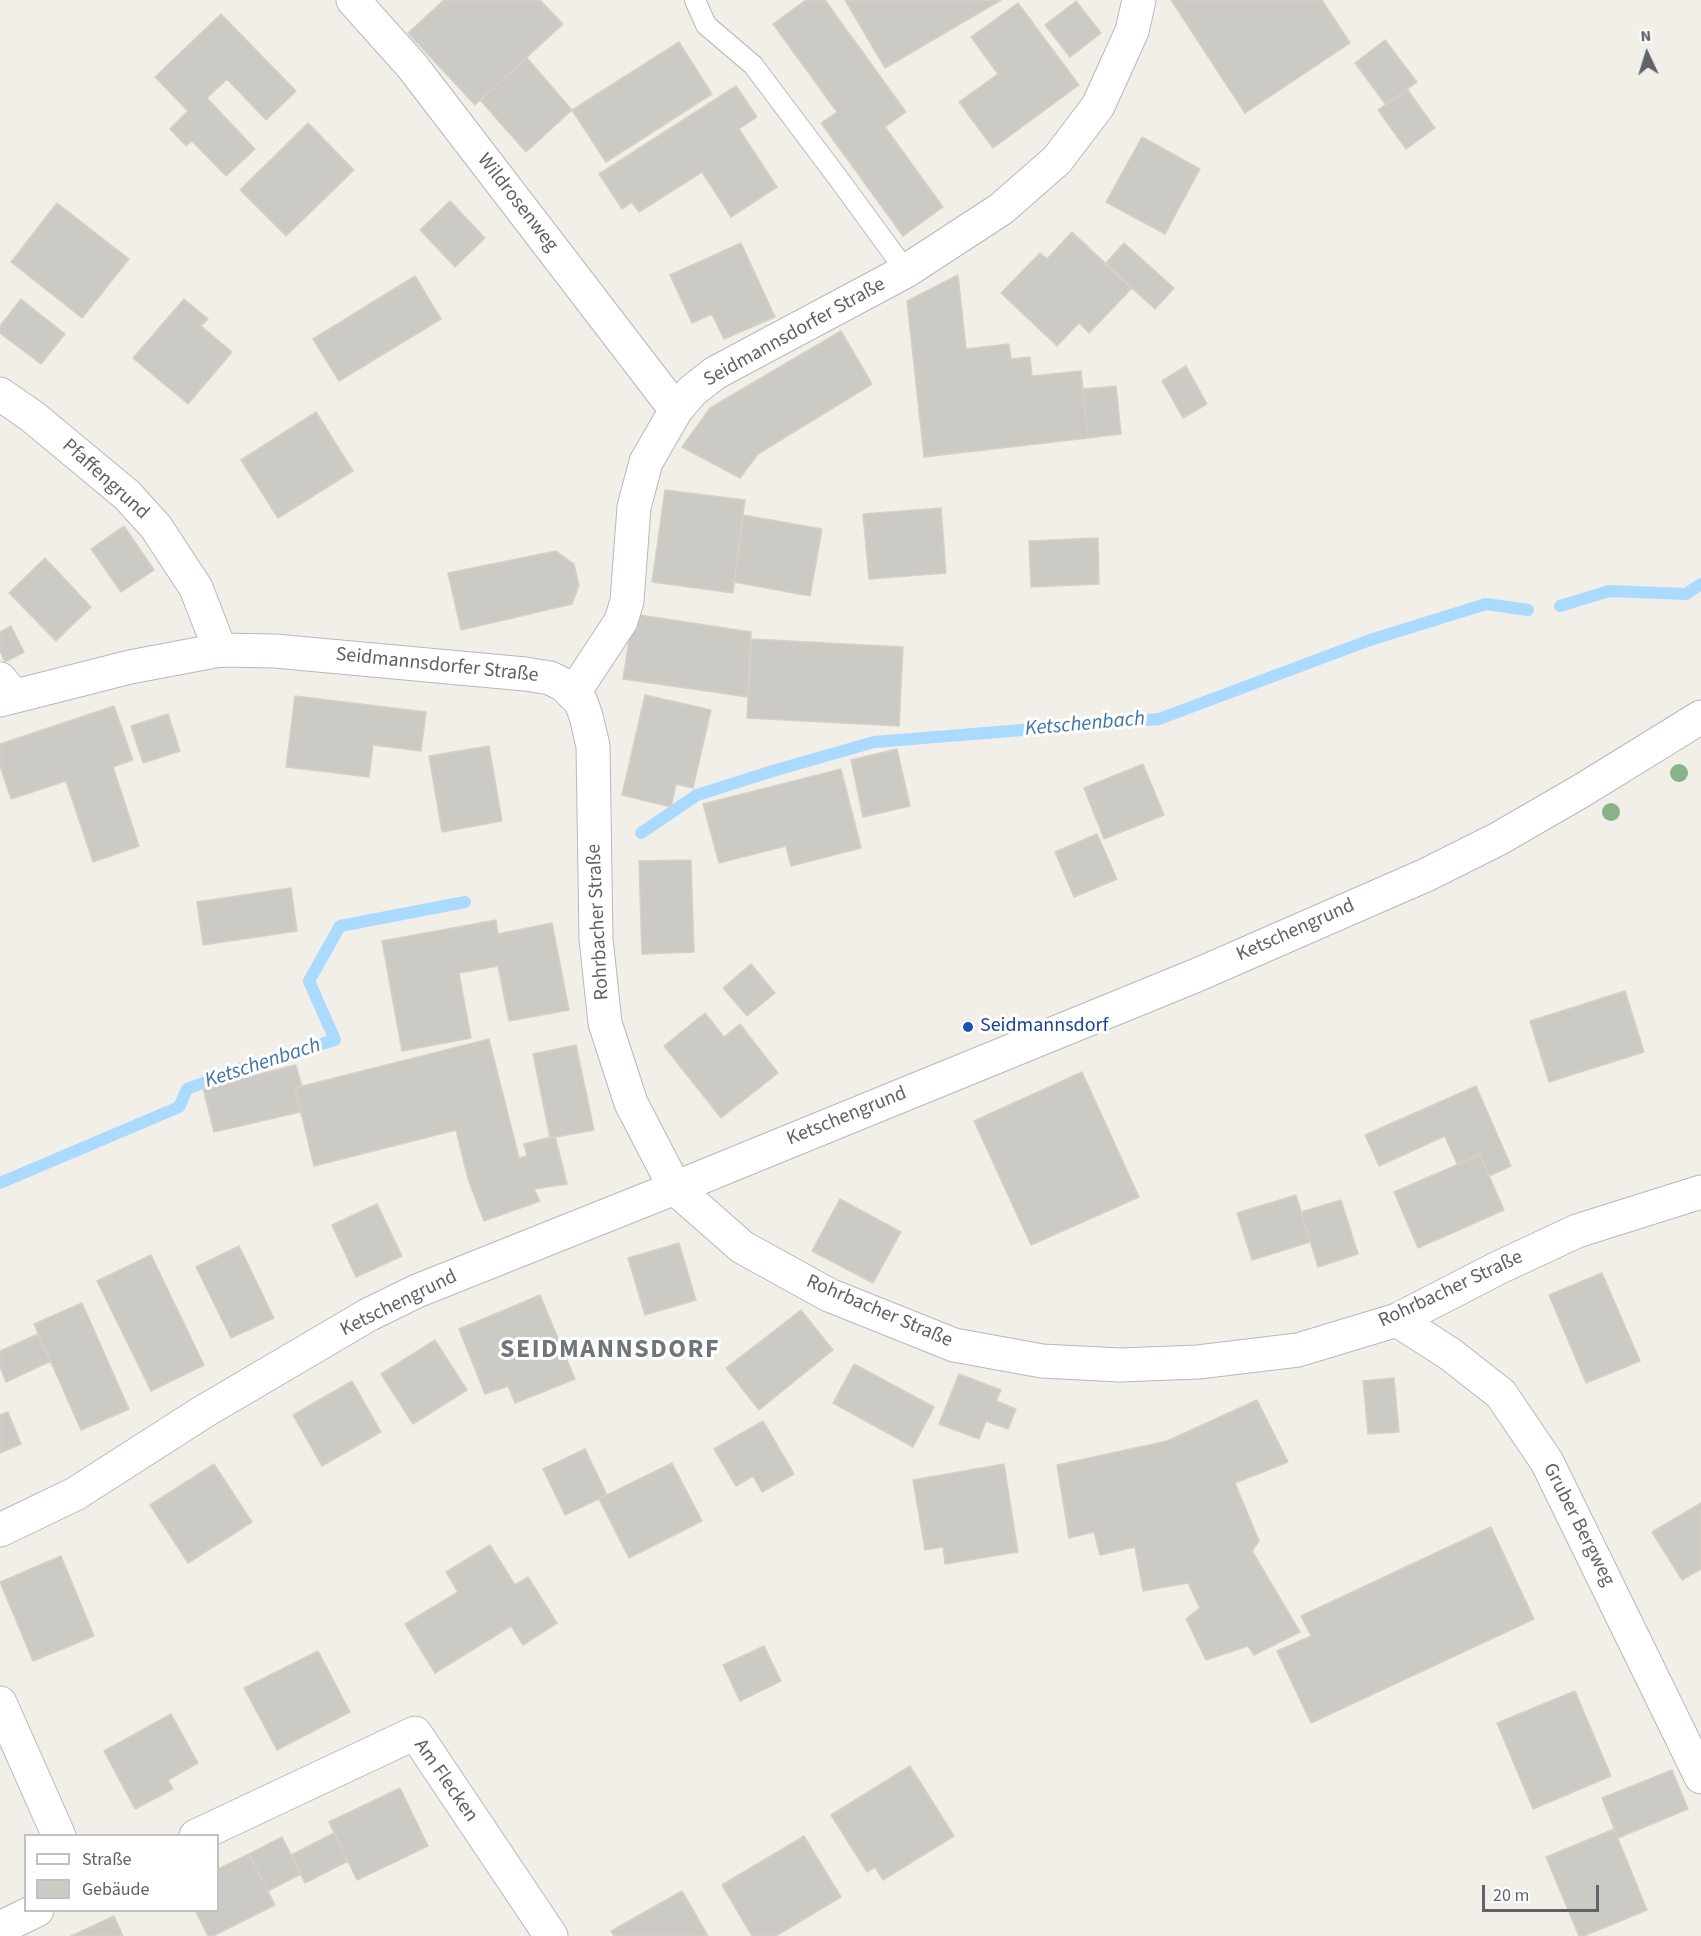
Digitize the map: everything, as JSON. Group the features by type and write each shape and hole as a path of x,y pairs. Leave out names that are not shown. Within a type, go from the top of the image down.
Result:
{"street":[{"name":"Wildrosenweg","path":"353,0 412,66 676,410"},
{"name":"Seidmannsdorfer Straße","path":"5,691 220,650 275,651 525,674 550,678 564,685 573,694 621,621 627,601 634,507 646,462 676,410 692,391 715,373 906,271 1001,208 1057,160 1098,106 1132,31 1139,0"},
{"name":"Pfaffengrund","path":"0,394 33,417 127,495 156,526 196,588 220,650"},
{"name":"Rohrbacher Straße","path":"573,694 581,702 593,746 596,939 605,1023 631,1103 675,1188 742,1247 829,1295 954,1345 1042,1361 1120,1365 1198,1362 1298,1350 1397,1320 1498,1268 1577,1231 1701,1192"},
{"name":"Ketschengrund","path":"0,1530 75,1494 203,1412 378,1310 417,1291 1197,975 1426,875 1498,839 1581,792 1701,717"},
{"name":"Gruber Bergweg","path":"1397,1320 1450,1354 1501,1394 1547,1462 1701,1777"},
{"path":"0,1703 58,1834"},
{"name":"Am Flecken","path":"200,1834 415,1733 550,1936"},
{"path":"0,1928 35,1912"}],"lane":[{"path":"695,0 706,25 753,65 906,271"}],"building":[{"path":"444,0 540,0 563,24 475,105 408,33"},
{"path":"806,0 825,0 906,112 885,127 943,207 903,236 821,123 837,112 773,24"},
{"path":"845,0 1001,0 885,68"},
{"path":"1171,0 1322,0 1350,43 1245,113"},
{"path":"1076,1 1101,33 1070,57 1045,25"},
{"path":"1018,3 1079,85 993,148 959,102 998,74 971,37"},
{"path":"221,14 296,91 266,120 227,79 207,98 255,149 226,176 192,141 186,146 170,129 188,111 155,77"},
{"path":"1385,40 1417,82 1386,105 1355,63"},
{"path":"679,42 712,94 606,162 572,110"},
{"path":"527,58 572,110 526,152 480,100"},
{"path":"736,86 757,117 739,129 777,187 731,217 702,172 639,212 632,202 622,209 599,174"},
{"path":"1407,89 1435,128 1406,149 1378,110"},
{"path":"308,123 354,170 286,236 240,190"},
{"path":"1142,137 1200,169 1165,234 1106,202"},
{"path":"450,201 485,238 455,267 420,230"},
{"path":"57,203 129,259 82,318 11,262"},
{"path":"1072,232 1132,288 1089,333 1079,323 1057,346 1001,293 1040,253 1047,259"},
{"path":"741,243 775,317 724,339 712,314 692,323 670,275"},
{"path":"1124,243 1174,288 1155,309 1105,264"},
{"path":"958,275 966,349 1009,344 1011,359 1030,357 1032,376 1081,371 1088,438 924,457 907,301"},
{"path":"415,276 441,319 339,381 313,339"},
{"path":"21,299 65,334 41,364 0,333 0,326"},
{"path":"184,299 208,319 201,326 232,352 188,404 133,358"},
{"path":"841,331 872,384 758,454 740,478 682,447 710,408"},
{"path":"1186,366 1207,404 1183,418 1162,381"},
{"path":"1116,386 1121,434 1088,438 1083,389"},
{"path":"316,412 353,471 278,518 241,460"},
{"path":"665,490 745,500 733,593 652,582"},
{"path":"941,508 946,573 869,579 863,514"},
{"path":"743,515 822,529 810,596 734,582"},
{"path":"124,526 154,570 121,592 91,549"},
{"path":"1098,538 1099,584 1031,587 1029,541"},
{"path":"556,551 574,564 579,585 572,604 461,630 448,573"},
{"path":"45,558 91,607 56,641 9,593"},
{"path":"633,614 751,632 748,697 623,679"},
{"path":"11,626 24,652 5,662 0,651 0,632"},
{"path":"751,639 903,647 899,726 747,718"},
{"path":"645,695 711,710 693,788 676,784 671,807 622,795"},
{"path":"295,696 426,712 421,751 373,745 369,777 286,767"},
{"path":"114,706 133,760 113,767 139,846 93,862 66,781 11,799 0,766 0,744"},
{"path":"168,714 180,751 143,763 131,726"},
{"path":"489,746 502,821 442,832 429,756"},
{"path":"897,749 910,806 863,817 851,760"},
{"path":"1143,764 1164,815 1104,839 1084,788"},
{"path":"841,769 861,848 791,866 786,846 719,863 703,804"},
{"path":"1097,834 1117,879 1074,897 1055,852"},
{"path":"691,860 694,952 642,954 639,861"},
{"path":"291,888 297,931 203,945 197,902"},
{"path":"496,920 498,934 552,923 569,1010 509,1021 498,966 459,973 471,1038 402,1051 382,941"},
{"path":"751,964 775,993 747,1016 723,988"},
{"path":"1625,991 1644,1052 1549,1082 1530,1021"},
{"path":"705,1013 724,1037 740,1024 778,1073 721,1118 664,1046"},
{"path":"489,1039 519,1158 527,1156 524,1144 555,1136 567,1184 534,1189 540,1201 484,1221 468,1179 456,1130 314,1166 295,1088"},
{"path":"576,1045 594,1130 550,1138 533,1054"},
{"path":"296,1065 302,1087 295,1088 300,1112 214,1132 203,1088"},
{"path":"1082,1072 1139,1197 1031,1245 974,1121"},
{"path":"1476,1086 1511,1166 1489,1176 1480,1155 1457,1164 1445,1136 1379,1166 1365,1135"},
{"path":"1480,1155 1504,1210 1418,1248 1394,1192"},
{"path":"1296,1195 1310,1242 1252,1260 1237,1213"},
{"path":"840,1199 901,1232 873,1283 812,1251"},
{"path":"1341,1200 1358,1254 1318,1267 1301,1212"},
{"path":"377,1204 402,1256 356,1277 332,1225"},
{"path":"679,1243 696,1300 645,1315 628,1258"},
{"path":"239,1246 274,1318 231,1338 196,1267"},
{"path":"151,1255 204,1365 151,1391 97,1281"},
{"path":"1602,1273 1640,1361 1586,1383 1549,1295"},
{"path":"540,1295 575,1379 515,1403 508,1386 485,1394 459,1329"},
{"path":"82,1303 129,1409 81,1430 34,1324"},
{"path":"801,1310 833,1350 759,1410 726,1368"},
{"path":"38,1334 51,1361 6,1382 0,1367 0,1351"},
{"path":"435,1340 467,1390 413,1424 381,1374"},
{"path":"854,1364 934,1407 913,1447 833,1403"},
{"path":"959,1374 1001,1390 996,1401 1016,1409 1008,1429 986,1421 979,1439 939,1424"},
{"path":"1394,1378 1399,1432 1368,1434 1363,1381"},
{"path":"352,1381 381,1432 322,1466 293,1415"},
{"path":"1257,1400 1288,1462 1235,1483 1259,1541 1252,1551 1300,1632 1254,1655 1248,1646 1206,1660 1186,1619 1200,1608 1188,1583 1143,1591 1135,1547 1100,1555 1094,1532 1069,1538 1057,1465 1167,1441"},
{"path":"8,1412 21,1444 0,1453 0,1415"},
{"path":"763,1421 794,1474 762,1492 753,1476 736,1486 714,1449"},
{"path":"585,1449 607,1495 565,1515 543,1469"},
{"path":"672,1463 702,1521 629,1558 599,1499"},
{"path":"214,1464 252,1522 188,1563 150,1505"},
{"path":"1004,1464 1018,1552 945,1564 943,1547 925,1550 913,1480"},
{"path":"1701,1503 1701,1569 1682,1580 1652,1532"},
{"path":"1491,1527 1534,1619 1311,1723 1277,1651 1311,1636 1301,1616"},
{"path":"490,1545 515,1585 528,1577 557,1623 523,1645 511,1626 435,1673 405,1624 458,1592 446,1572"},
{"path":"61,1556 94,1636 33,1661 0,1582"},
{"path":"764,1646 781,1681 740,1701 723,1665"},
{"path":"318,1651 350,1712 277,1750 244,1688"},
{"path":"1575,1691 1611,1776 1533,1809 1497,1723"},
{"path":"171,1714 198,1763 168,1780 173,1789 135,1809 104,1751"},
{"path":"910,1766 954,1836 883,1880 875,1867 867,1872 831,1815"},
{"path":"1672,1770 1688,1809 1618,1838 1602,1798"},
{"path":"400,1788 428,1846 357,1880 329,1822"},
{"path":"1614,1829 1647,1910 1579,1936 1546,1857"},
{"path":"334,1833 348,1861 305,1883 291,1855"},
{"path":"804,1836 841,1897 776,1936 752,1936 722,1885"},
{"path":"282,1837 301,1874 268,1891 249,1854"},
{"path":"249,1854 275,1905 213,1936 208,1936 196,1912 219,1912 219,1869"},
{"path":"682,1891 708,1936 614,1936 611,1931"},
{"path":"114,1916 123,1936 71,1936"}],"waterway":[{"name":"Ketschenbach","path":"1560,606 1609,591 1686,594 1701,584"},
{"name":"Ketschenbach","path":"641,833 697,795 874,742 1159,719 1370,640 1486,604 1528,610"},
{"name":"Ketschenbach","path":"0,1183 179,1107 187,1089 243,1068 335,1040 309,981 340,926 465,902"}],"place":[{"name":"Seidmannsdorf","path":"968,1027"}],"district":[{"name":"SEIDMANNSDORF","path":"610,1351"}]}
